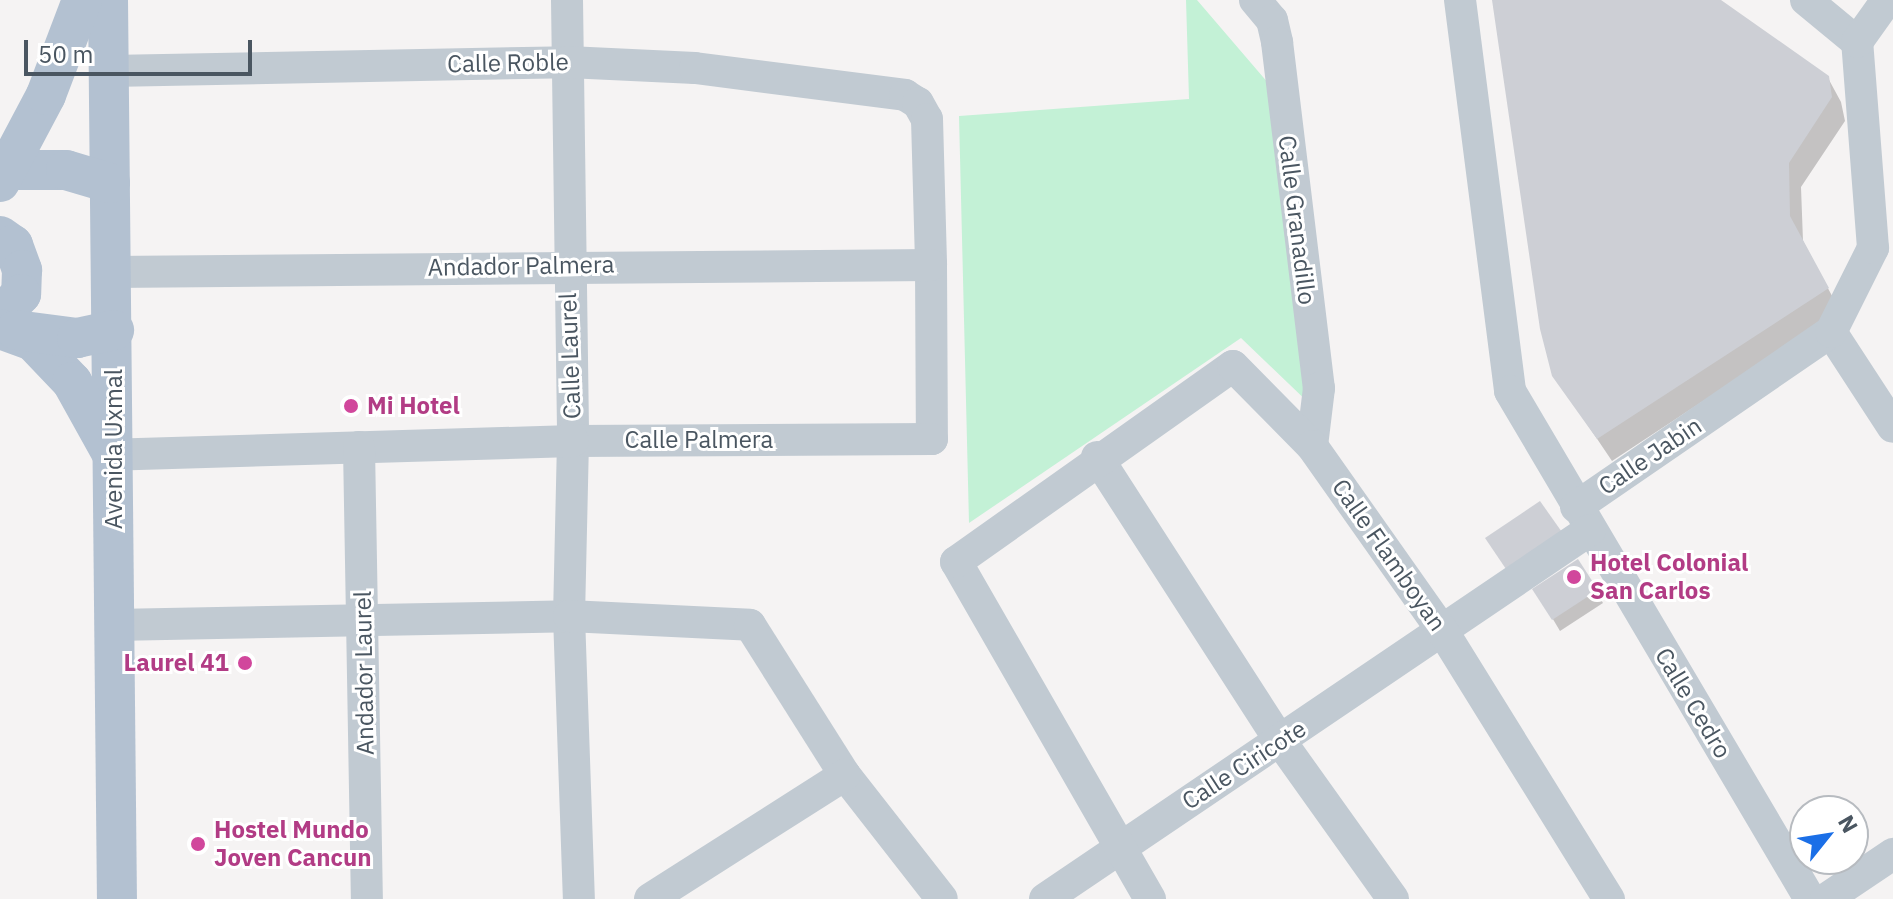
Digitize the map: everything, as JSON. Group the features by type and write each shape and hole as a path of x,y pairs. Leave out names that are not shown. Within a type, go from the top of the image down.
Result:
{"main road":[{"path":"3,176 46,95 82,0"},
{"name":"Avenida Uxmal","path":"108,0 114,330 117,899"},
{"path":"3,176 66,170 110,183"},
{"path":"0,236 13,245 22,270 21,294 0,316"},
{"path":"0,328 77,338 114,330"},
{"path":"0,328 33,341 72,382 113,455"}],"street":[{"name":"Calle Laurel","path":"567,0 567,265 573,441 569,616 579,899"},
{"name":"Calle Granadillo","path":"1255,0 1272,20 1277,42 1319,388 1312,446"},
{"name":"Calle Jabin","path":"1460,0 1510,391 1583,518 1831,332 1873,248 1882,199 1857,42"},
{"path":"1806,0 1857,42 1887,0"},
{"name":"Calle Roble","path":"110,71 568,62 695,68 905,95"},
{"name":"Calle Palmera","path":"113,455 573,441 932,439 927,119 918,103 905,95"},
{"name":"Andador Palmera","path":"111,272 567,265 931,265"},
{"path":"1831,332 1893,427"},
{"name":"Calle Flamboyan","path":"1150,899 956,562 1097,457 1233,366 1312,446 1442,630 1609,899"},
{"name":"Andador Laurel","path":"359,447 367,899"},
{"path":"1097,457 1281,742 1393,899"},
{"name":"Calle Ciricote","path":"1045,899 1281,742 1442,630 1583,518"},
{"name":"Calle Cedro","path":"1583,518 1810,899"},
{"path":"114,625 569,616 750,625 845,775 942,899"},
{"path":"650,899 845,775"},
{"path":"1826,899 1893,854"}],"green space":[{"path":"1186,0 1197,0 1269,84 1314,408 1241,338 969,523 959,116 1189,99"}],"building":[{"path":"1492,0 1721,0 1829,76 1832,97 1789,163 1790,216 1829,288 1597,439 1552,376 1540,329"},
{"path":"1540,501 1564,535 1508,572 1485,538"},
{"path":"1578,559 1598,590 1552,620 1532,589"}],"place":[{"name":"Mi Hotel","path":"351,406"},
{"name":"Hotel Colonial San Carlos","path":"1574,577"},
{"name":"Laurel 41","path":"245,663"},
{"name":"Hostel Mundo Joven Cancun","path":"198,844"}]}
